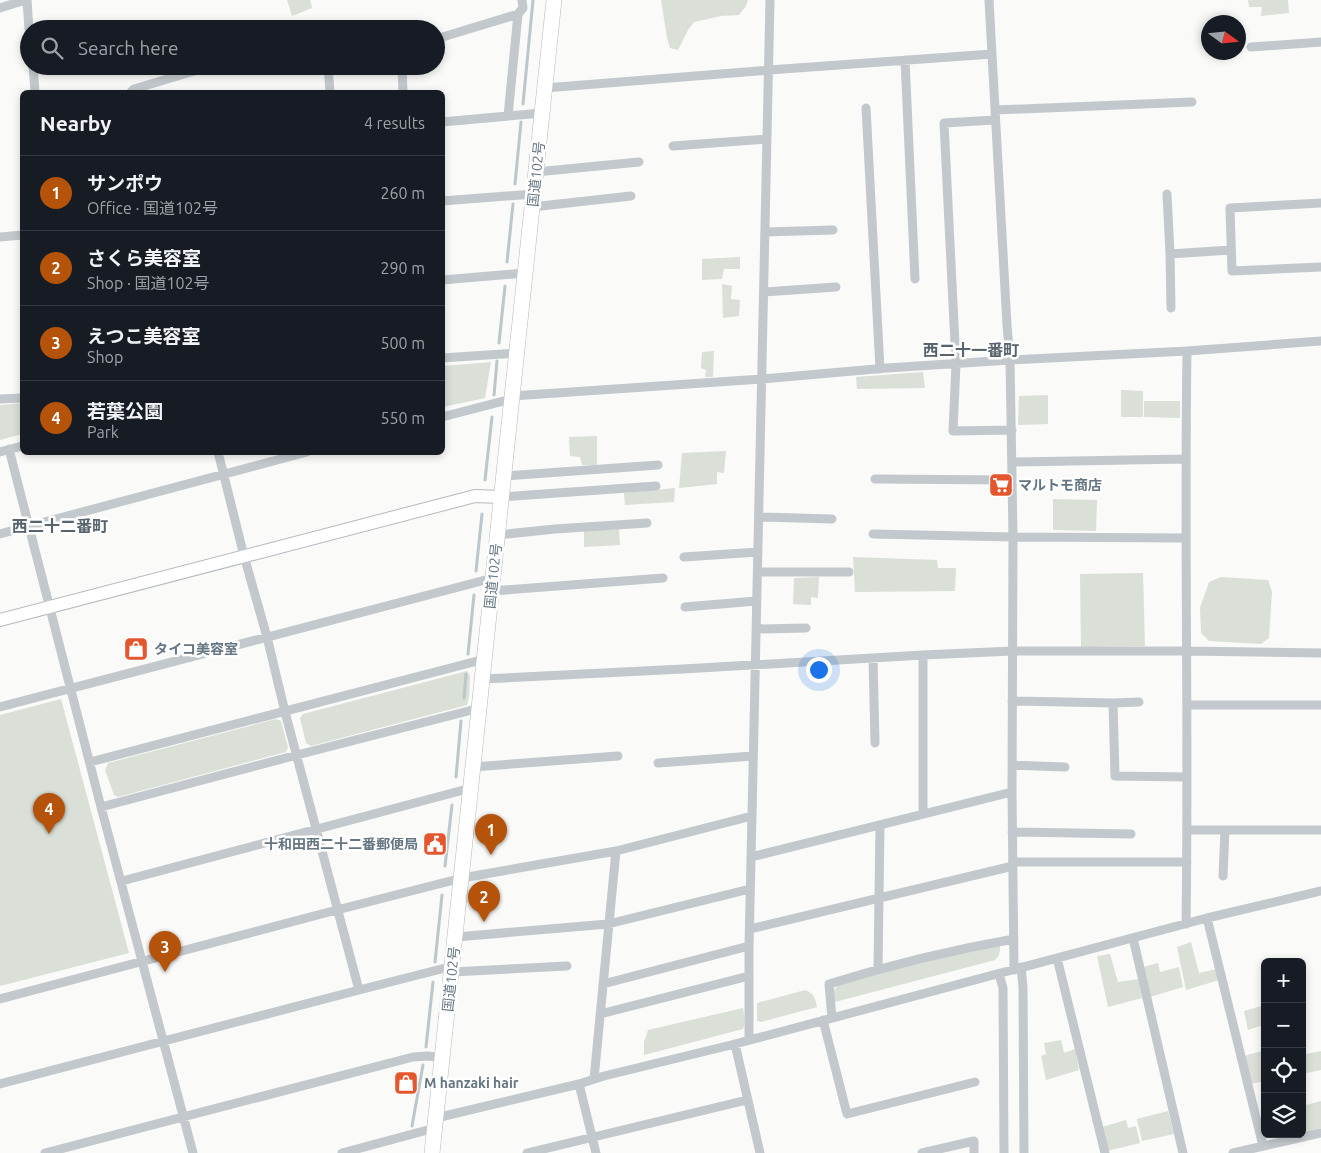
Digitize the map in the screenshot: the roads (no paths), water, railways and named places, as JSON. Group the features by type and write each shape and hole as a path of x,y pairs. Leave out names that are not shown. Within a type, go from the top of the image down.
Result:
{"highway":[{"name":"国道102号","path":"432,1153 554,0"}],"street":[{"path":"0,8 26,0 28,20"},
{"path":"445,36 518,14 523,8 522,0"},
{"path":"749,1039 750,889 770,0"},
{"path":"989,0 1010,360 1013,537 1012,832 1014,939 1017,968 1023,987 1024,1153"},
{"path":"508,116 518,14"},
{"path":"1251,47 1321,42"},
{"path":"545,88 992,54"},
{"path":"905,60 915,279"},
{"path":"34,75 35,90"},
{"path":"133,90 181,75"},
{"path":"329,75 330,90"},
{"path":"402,75 403,90"},
{"path":"1012,430 954,431 956,364 944,124 995,115 1192,102"},
{"path":"866,108 880,369"},
{"path":"445,122 542,113"},
{"path":"673,146 766,139"},
{"path":"536,172 639,162"},
{"path":"1167,194 1171,308"},
{"path":"445,201 632,196"},
{"path":"1321,204 1230,208 1232,272 1321,267"},
{"path":"765,232 833,230"},
{"path":"0,237 20,235"},
{"path":"1170,254 1232,250"},
{"path":"445,280 525,273"},
{"path":"764,292 836,287"},
{"path":"445,416 512,398 1010,360 1321,342"},
{"path":"1186,924 1187,351"},
{"path":"445,358 516,353"},
{"path":"0,400 20,398"},
{"path":"20,446 5,450 29,527 193,1153"},
{"path":"219,455 359,990"},
{"path":"0,534 296,455"},
{"path":"1012,462 1186,459"},
{"path":"503,476 658,465"},
{"path":"875,479 1012,480"},
{"path":"0,620 475,496 501,497 656,486"},
{"path":"759,516 832,519"},
{"path":"497,535 647,523"},
{"path":"873,534 1186,538"},
{"path":"684,557 758,552"},
{"path":"758,572 849,572"},
{"path":"0,707 267,637 492,585 663,578"},
{"path":"685,607 756,601"},
{"path":"756,629 806,628"},
{"path":"482,679 923,654 1013,651 1321,653"},
{"path":"923,654 923,814"},
{"path":"873,658 875,743"},
{"path":"90,762 485,659"},
{"path":"1012,702 1139,702"},
{"path":"1113,703 1115,776 1186,777"},
{"path":"1187,705 1321,705"},
{"path":"101,807 480,708"},
{"path":"473,767 618,756"},
{"path":"658,763 754,756"},
{"path":"1012,765 1065,767"},
{"path":"122,881 471,788"},
{"path":"751,857 1012,792"},
{"path":"0,999 462,878 616,851 752,816"},
{"path":"878,969 880,826"},
{"path":"1187,830 1321,830"},
{"path":"1223,876 1225,830"},
{"path":"1012,832 1131,834"},
{"path":"594,1079 616,851"},
{"path":"750,929 1013,864 1187,862"},
{"path":"456,937 608,924 750,889"},
{"path":"342,1153 435,1123 594,1079 735,1044 1207,918 1321,891"},
{"path":"1207,918 1263,1146"},
{"path":"1133,938 1183,1153"},
{"path":"975,1082 847,1114 827,1019 829,984 878,969 959,949 1014,939"},
{"path":"603,984 749,946"},
{"path":"1056,958 1105,1153"},
{"path":"0,1084 359,990 452,969 567,966"},
{"path":"999,974 1003,988 1004,1153"},
{"path":"600,1014 749,976"},
{"path":"735,1044 759,1153"},
{"path":"45,1153 413,1057 443,1058"},
{"path":"579,1084 596,1153"},
{"path":"527,1153 747,1100"},
{"path":"1233,1153 1321,1133"},
{"path":"922,1153 974,1141 974,1153"}],"waterway":[{"path":"523,104 533,0"},
{"path":"515,184 521,122"},
{"path":"507,262 513,204"},
{"path":"499,343 505,286"},
{"path":"494,395 497,361"},
{"path":"485,480 492,417"},
{"path":"476,571 482,514"},
{"path":"468,654 474,595"},
{"path":"464,698 466,674"},
{"path":"456,777 461,721"},
{"path":"445,866 452,805"},
{"path":"435,962 442,895"},
{"path":"426,1047 433,982"},
{"path":"412,1126 423,1065"}],"place":[{"name":"マルトモ商店","path":"1001,485"},
{"name":"タイコ美容室","path":"136,649"},
{"name":"若葉公園","path":"49,834"},
{"name":"十和田西二十二番郵便局","path":"435,844"},
{"name":"サンポウ","path":"491,855"},
{"name":"さくら美容室","path":"484,922"},
{"name":"えつこ美容室","path":"165,972"},
{"name":"M hanzaki hair","path":"406,1083"}],"district":[{"name":"西二十一番町","path":"971,350"},
{"name":"西二十二番町","path":"60,526"}]}
